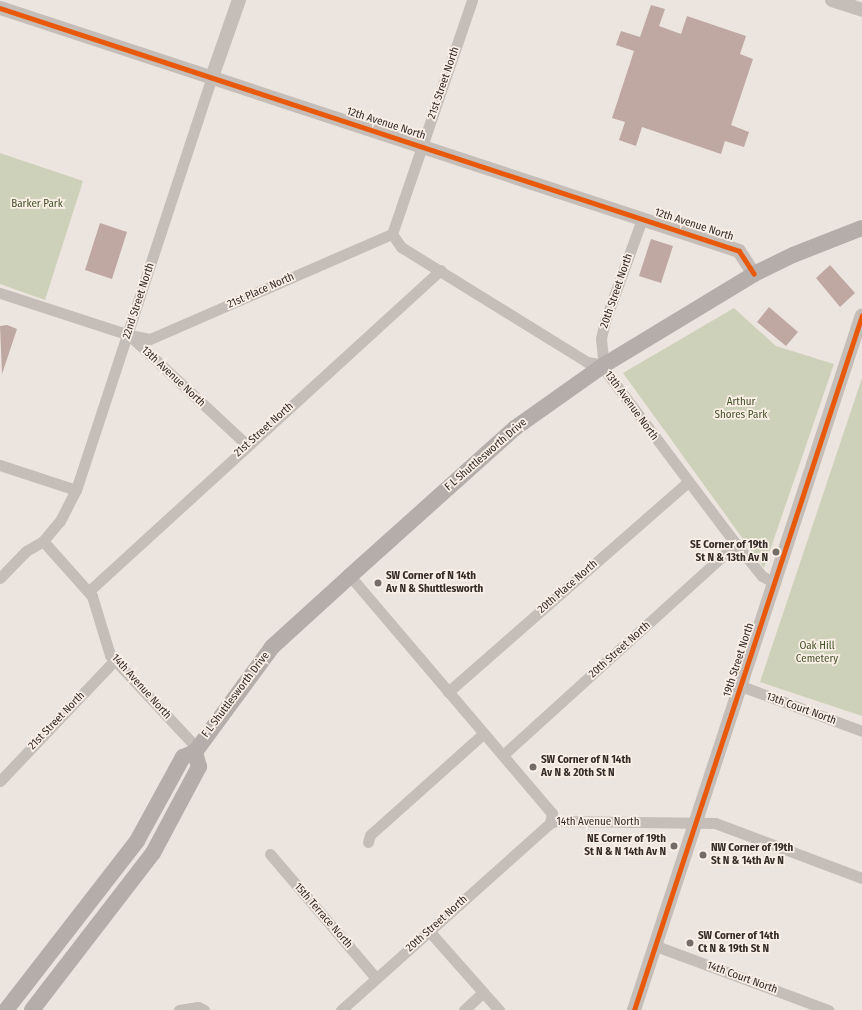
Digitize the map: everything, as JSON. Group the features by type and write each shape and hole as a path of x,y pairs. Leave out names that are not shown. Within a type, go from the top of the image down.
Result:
{"main road":[{"name":"F L Shuttlesworth Drive","path":"6,1010 137,841 183,757 196,750 272,647 515,428 604,365 754,274 793,254 862,228"},
{"path":"32,1010 153,853 199,767 196,750"}],"street":[{"name":"22nd Street North","path":"0,578 26,551 43,541 60,521 76,490 129,335 212,77 239,0"},
{"name":"21st Street North","path":"392,234 472,0"},
{"path":"832,0 862,10"},
{"name":"12th Avenue North","path":"0,8 739,251 754,274"},
{"name":"20th Street North","path":"604,365 601,339 642,219"},
{"name":"21st Place North","path":"129,335 150,339 392,234"},
{"name":"13th Avenue North","path":"392,234 401,247 441,270 587,362 604,365 688,482 736,544 762,576 775,583"},
{"name":"21st Street North","path":"89,592 247,445 441,270"},
{"name":"13th Avenue North","path":"0,293 129,335 247,445"},
{"name":"19th Street North","path":"634,1010 697,822 862,315"},
{"path":"0,465 76,490"},
{"name":"20th Place North","path":"448,692 688,482"},
{"name":"14th Avenue North","path":"43,541 89,592 115,660 196,750"},
{"name":"20th Street North","path":"504,756 736,544"},
{"name":"14th Avenue North","path":"350,576 483,734 504,756 552,813 550,823 715,822 862,878"},
{"name":"21st Street North","path":"0,781 115,660"},
{"name":"13th Court North","path":"741,686 862,731"},
{"path":"368,842 370,835 483,734"},
{"name":"20th Street North","path":"341,1010 550,823"},
{"name":"15th Terrace North","path":"270,854 376,978"},
{"path":"429,931 500,1010"},
{"name":"14th Court North","path":"656,946 828,1010"},
{"path":"464,1010 483,992"},
{"path":"179,1010 198,1007 204,1010"}],"green space":[{"name":"Barker Park","path":"0,153 83,181 45,300 0,284"},
{"name":"Arthur Shores Park","path":"734,308 776,346 834,364 764,568 623,373"},
{"name":"Oak Hill Cemetery","path":"862,378 862,716 760,682"}],"building":[{"path":"651,5 665,9 659,26 681,34 687,16 746,36 740,54 753,59 731,125 749,132 744,147 725,141 721,154 642,127 636,146 619,140 625,122 612,118 634,51 616,45 621,31 640,37"},
{"path":"100,223 127,232 112,279 85,270"},
{"path":"651,239 673,246 661,283 639,276"},
{"path":"830,265 855,293 840,307 816,278"},
{"path":"769,307 798,332 786,346 757,322"},
{"path":"7,325 17,329 2,374 0,326"}],"cycle path":[{"path":"0,8 739,251 754,274"},
{"path":"634,1010 862,315"}],"place":[{"name":"SE Corner of 19th St N & 13th Av N","path":"776,552"},
{"name":"SW Corner of N 14th Av N & Shuttlesworth","path":"378,583"},
{"name":"SW Corner of N 14th Av N & 20th St N","path":"533,767"},
{"name":"NE Corner of 19th St N & N 14th Av N","path":"674,846"},
{"name":"NW Corner of 19th St N & 14th Av N","path":"703,855"},
{"name":"SW Corner of 14th Ct N & 19th St N","path":"690,943"}]}
